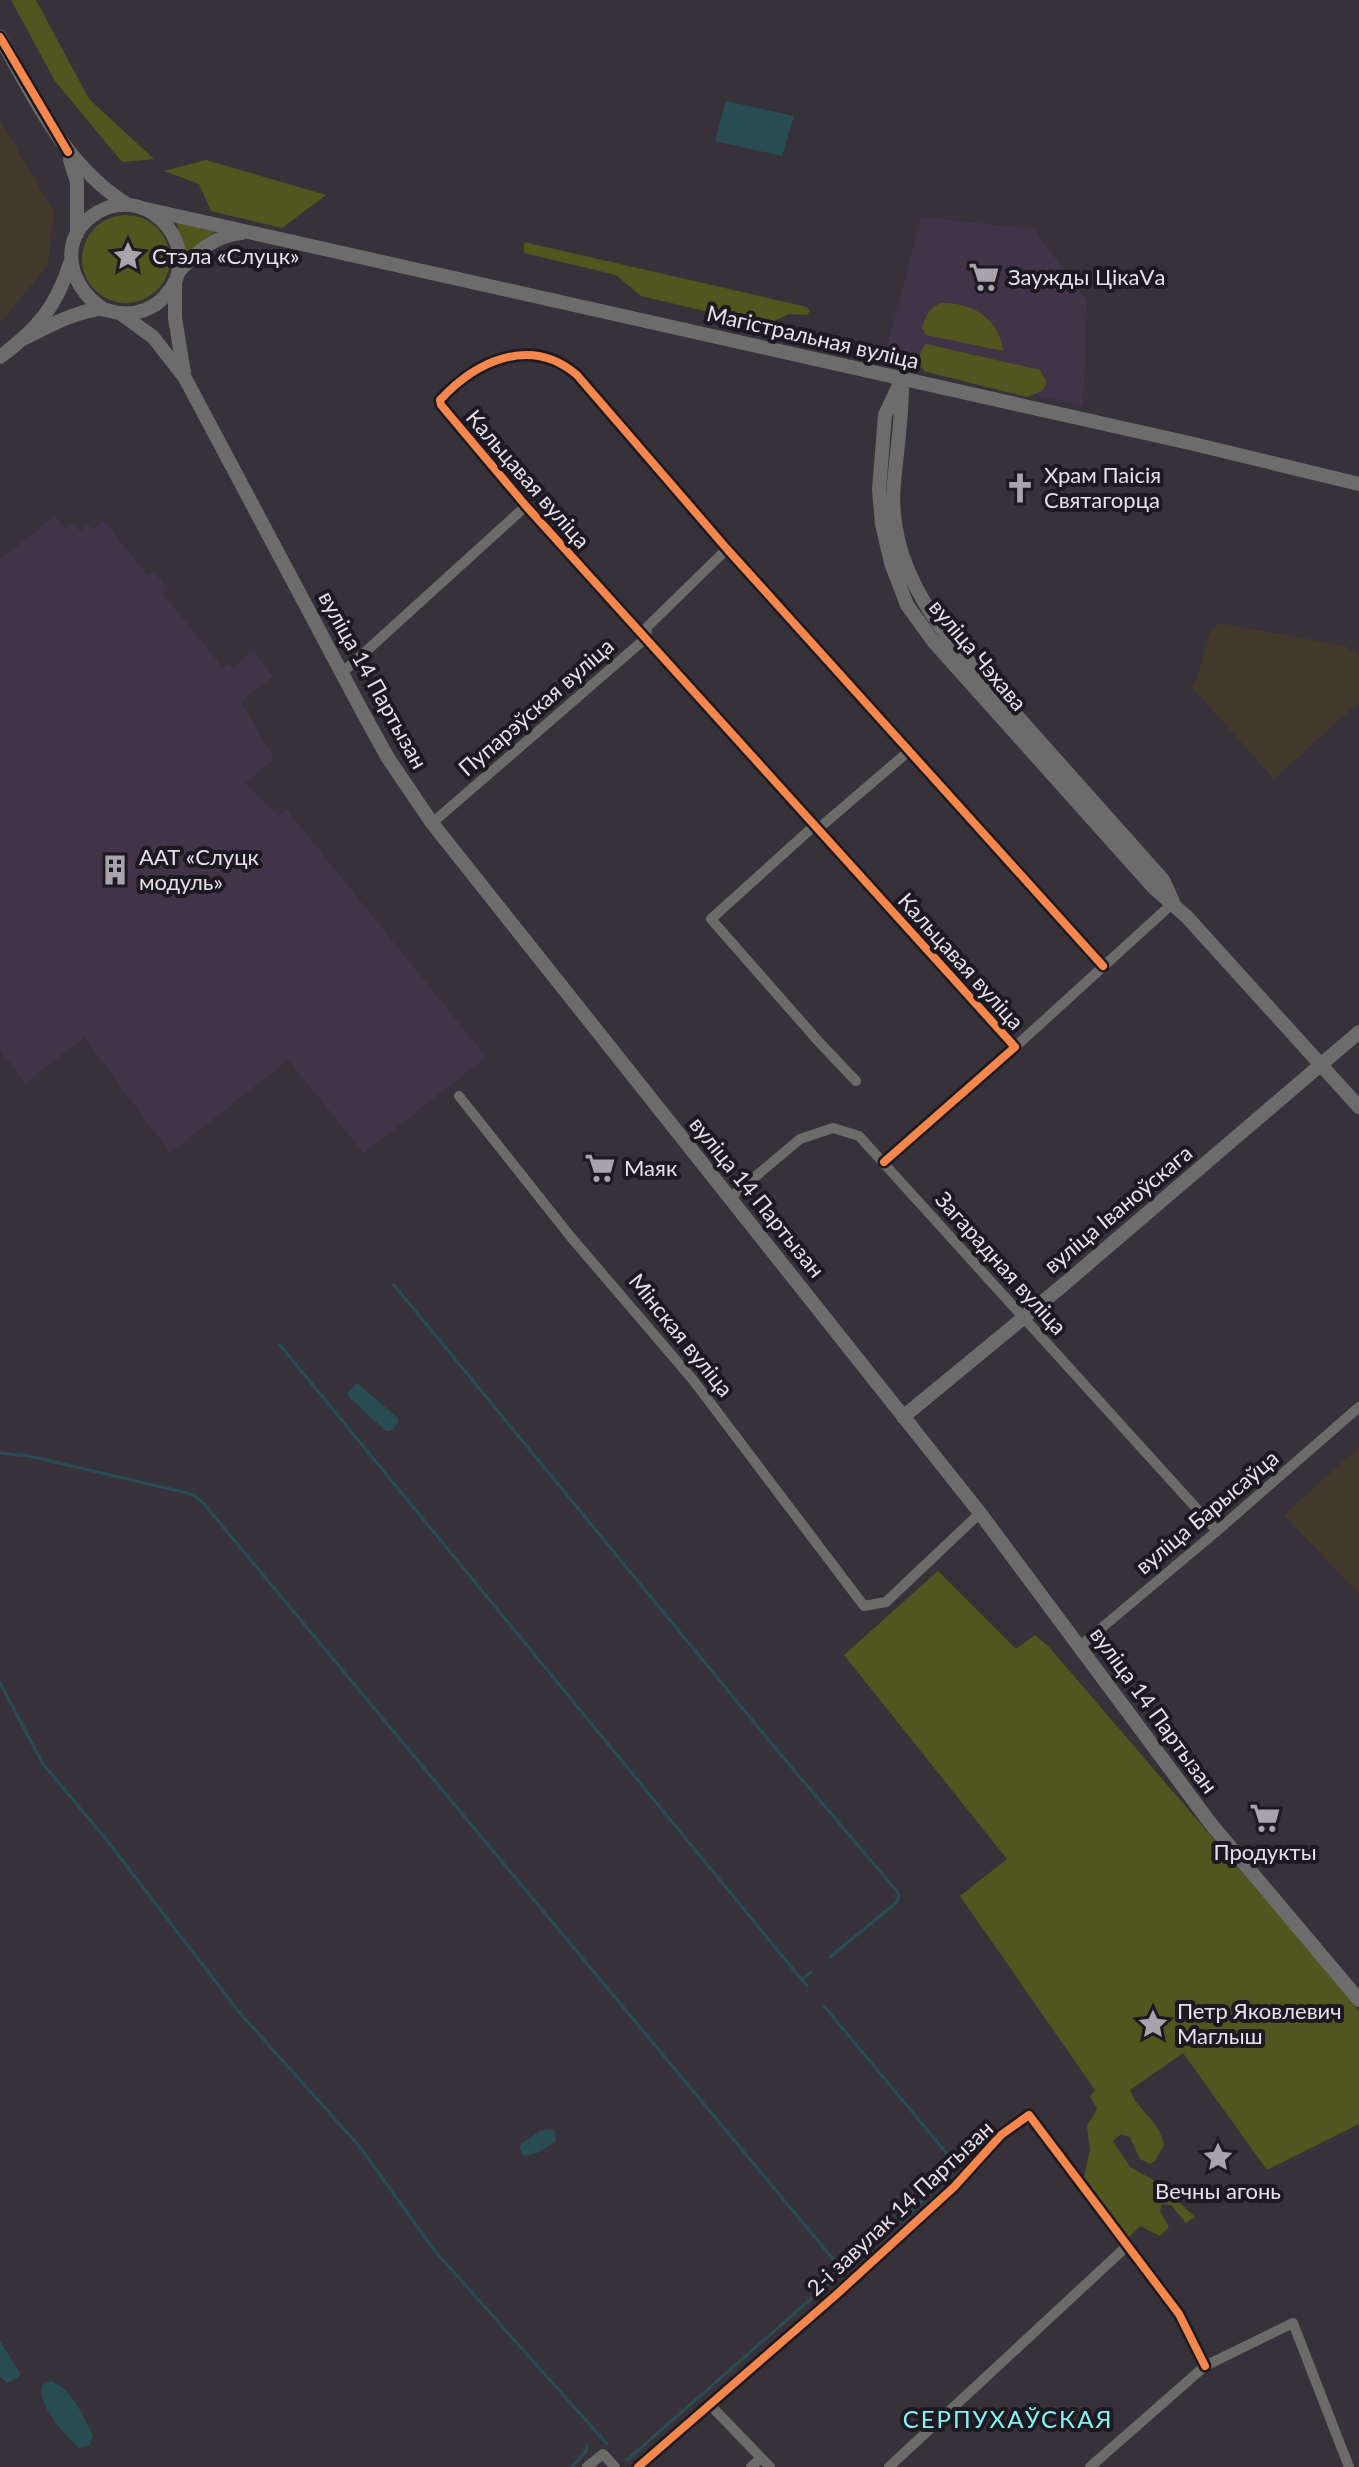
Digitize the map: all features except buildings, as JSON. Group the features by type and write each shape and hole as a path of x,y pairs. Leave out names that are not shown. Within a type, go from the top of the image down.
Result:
{"main road":[{"path":"0,37 68,152 105,191 129,205 146,209 170,228 180,256 177,277"},
{"path":"0,357 47,315 61,291 77,235 77,182 68,152"},
{"path":"77,235 98,212 129,205"},
{"name":"Магістральная вуліца","path":"146,209 1359,484"},
{"path":"71,259 79,288 89,300 120,313 137,312 152,307 165,296 199,251 220,236 257,232"},
{"name":"вуліца 14 Партызан","path":"177,277 175,318 185,378"},
{"path":"23,339 62,319 102,308"},
{"name":"вуліца 14 Партызан","path":"120,313 153,337 185,378 388,758 432,823 980,1513 1211,1824 1359,2000"},
{"name":"вуліца Чэхава","path":"902,379 902,419 893,486 895,527 915,588 931,615 954,645 1163,880 1173,903 1359,1107"},
{"name":"вуліца Іваноўскага","path":"903,1417 1023,1319 1359,1032"}],"street":[{"name":"Кальцавая вуліца","path":"884,1162 1015,1047 526,506 441,405 440,400 459,380 498,358 522,355 544,356 566,365 577,375 727,549 1103,966"},
{"path":"342,673 526,506"},
{"name":"Пупарэўская вуліца","path":"432,823 646,638 647,627 727,549"},
{"path":"856,1081 711,919 909,751"},
{"path":"1015,1047 1173,903"},
{"name":"Мінская вуліца","path":"459,1096 570,1236 693,1380 864,1606 886,1602 980,1513"},
{"name":"Загарадная вуліца","path":"730,1198 800,1139 833,1128 859,1136 1217,1531"},
{"name":"вуліца Барысаўца","path":"1080,1646 1359,1407"},
{"name":"2-і завулак 14 Партызан","path":"711,2406 954,2187 1001,2135 1029,2115 1127,2246"},
{"path":"889,2467 1127,2246 1179,2314 1205,2366"},
{"path":"1090,2467 1205,2366 1293,2323 1349,2467"},
{"path":"638,2467 711,2406 770,2467"},
{"path":"587,2467 603,2454 615,2467"},
{"path":"751,2467 761,2458"}],"shaded area":[{"path":"0,120 54,212 48,265 0,323"},
{"path":"921,217 1034,229 1087,302 1083,406 884,360"},
{"name":"ААТ «Слуцк модуль»","path":"55,516 65,529 73,523 80,531 88,525 93,530 104,521 148,576 154,572 168,589 163,594 223,668 228,664 232,668 253,651 273,676 241,702 274,759 245,783 279,816 287,810 486,1057 364,1153 288,1060 170,1153 84,1037 26,1083 0,1050 0,560"},
{"path":"1219,623 1345,646 1359,655 1359,702 1274,779 1191,686 1197,678 1209,634"},
{"path":"1359,1447 1359,1594 1284,1515"}],"green space":[{"path":"11,0 36,0 89,99 154,159 122,162 55,81"},
{"path":"206,160 326,195 282,228 211,211 199,184 164,171"},
{"path":"126,215 151,222 163,234 170,259 163,284 151,296 126,303 101,296 89,284 82,259 89,234 101,222"},
{"path":"176,222 215,231 186,257"},
{"path":"524,242 807,307 810,311 807,315 789,314 772,322 756,323 641,296 616,275 524,253"},
{"path":"941,303 963,305 982,314 996,329 1003,351 926,335 922,328 926,316"},
{"path":"926,344 1040,370 1047,382 1042,391 1027,397 927,372 920,360 921,350"},
{"path":"938,1571 1016,1649 1035,1635 1049,1647 1359,2012 1359,2124 1267,2170 1183,2053 1130,2090 1158,2128 1164,2145 1150,2164 1140,2159 1130,2137 1121,2134 1113,2141 1130,2167 1159,2183 1195,2217 1186,2223 1171,2205 1162,2204 1160,2211 1169,2227 1160,2236 1140,2226 1129,2237 1124,2236 1084,2177 1090,2150 1087,2126 1097,2109 1090,2096 1095,2090 960,1896 1007,1859 844,1655"}],"water":[{"path":"726,101 794,116 782,156 715,141"},
{"path":"357,1383 398,1418 391,1431 386,1431 350,1398 347,1393"},
{"path":"550,2129 555,2132 556,2141 537,2153 524,2156 519,2147 521,2144 540,2131"},
{"path":"0,2341 20,2373 19,2377 7,2383 0,2376"},
{"path":"51,2381 71,2396 81,2412 93,2435 90,2445 79,2448 48,2410 42,2385"}],"waterway":[{"path":"394,1285 896,1890 899,1895 897,1902 830,1957"},
{"path":"280,1345 807,1986"},
{"path":"0,1453 29,1456 183,1492 194,1495 204,1504 843,2271"},
{"path":"0,1683 43,1764 105,1838 239,2012 360,2147 434,2250 607,2444"},
{"path":"802,1979 811,1972"},
{"path":"627,2460 950,2177 953,2167 949,2156 824,2006"},
{"path":"572,2467 587,2446"}],"cycle path":[{"path":"0,37 68,152"},
{"path":"884,1162 1015,1047 526,506 441,405 440,400 454,386 487,364 523,355 559,363 577,375 727,549 1103,966"},
{"path":"638,2467 836,2295 954,2187 1001,2135 1029,2115 1179,2314 1205,2366"}],"place":[{"name":"Стэла «Слуцк»","path":"128,256"},
{"name":"Заужды ЦікаVа","path":"984,277"},
{"name":"Храм Паісія Святагорца","path":"1020,488"},
{"name":"ААТ «Слуцк модуль»","path":"115,870"},
{"name":"Маяк","path":"600,1168"},
{"name":"Продукты","path":"1265,1818"},
{"name":"Петр Яковлевич Маглыш","path":"1153,2024"},
{"name":"Вечны агонь","path":"1218,2157"}],"district":[{"name":"СЕРПУХАЎСКАЯ","path":"1008,2420"}]}
